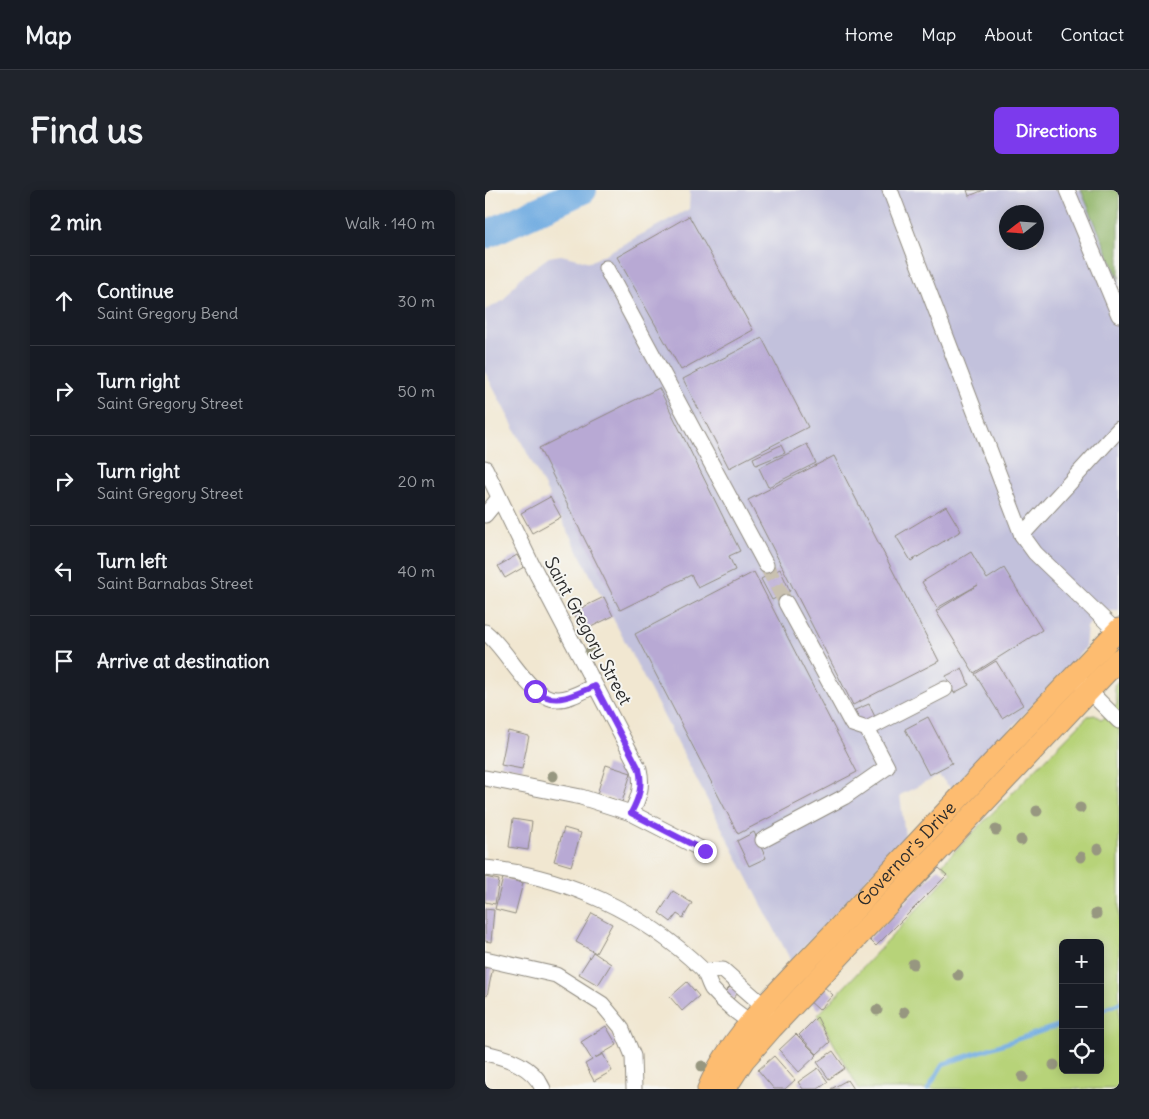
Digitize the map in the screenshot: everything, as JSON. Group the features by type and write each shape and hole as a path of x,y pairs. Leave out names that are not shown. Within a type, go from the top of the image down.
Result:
{"highway":[{"name":"Governor's Drive","path":"708,1089 730,1049 761,1025 1082,683 1118,631"},
{"name":"Governor's Drive","path":"725,1089 744,1060 761,1025 765,1007 1082,683 1119,659"}],"street":[{"path":"891,190 1022,536 1035,553 1118,631"},
{"path":"1067,190 1119,316"},
{"path":"606,268 766,565"},
{"path":"1022,536 1119,429"},
{"name":"Saint Gregory Street","path":"485,468 639,769 642,780 637,802 631,813"},
{"path":"485,515 499,498"},
{"path":"763,840 845,797 887,768 867,729 852,724 786,603"},
{"path":"485,632 497,640 535,691 545,698 561,700 595,686"},
{"path":"1082,683 1119,721"},
{"path":"867,729 945,690"},
{"path":"485,778 581,797 631,813 705,851"},
{"path":"485,868 513,871 557,882 599,899 640,920 704,970 711,988 761,1025"},
{"path":"485,959 556,975 602,1004 621,1027 633,1056 634,1089"},
{"path":"704,970 723,970 765,1007"},
{"path":"485,1053 503,1057 530,1071 537,1078 543,1089"}],"shaded area":[{"path":"690,190 1081,190 1119,279 1119,611 1104,611 1087,627 1085,648 1005,735 951,788 939,776 900,795 905,837 791,961 485,372 485,310 503,301 520,278 549,257 561,255 590,262 689,209"}],"green space":[{"path":"1081,190 1119,190 1119,279"},
{"path":"1119,680 1119,1089 859,1089 818,1015 951,873 942,864 1088,716 1095,715 1102,720 1117,704 1114,685"}],"building":[{"path":"967,190 984,190 969,196"},
{"path":"689,216 753,330 681,370 617,257"},
{"path":"762,338 808,427 729,468 683,379"},
{"path":"659,388 740,551 729,556 735,570 698,588 691,575 620,610 539,448"},
{"path":"807,444 816,463 768,487 759,468"},
{"path":"781,445 785,453 756,465 753,458"},
{"path":"834,456 939,661 853,705 748,500"},
{"path":"550,497 561,517 532,533 521,513"},
{"path":"946,506 961,531 911,561 896,536"},
{"path":"971,552 987,579 1004,568 1042,630 974,673 936,611 978,585 937,608 922,582"},
{"path":"517,555 524,567 505,578 498,566"},
{"path":"780,569 790,591 772,600 761,579"},
{"path":"754,572 857,772 738,834 635,634"},
{"path":"604,597 613,616 583,631 573,612"},
{"path":"996,661 1023,705 1002,718 975,674"},
{"path":"962,668 969,685 954,693 946,676"},
{"path":"869,704 875,717 861,723 855,710"},
{"path":"928,717 952,763 929,775 905,729"},
{"path":"508,731 529,736 522,769 501,765"},
{"path":"606,765 631,773 622,802 597,794"},
{"path":"513,819 532,822 528,850 509,847"},
{"path":"564,828 581,833 571,866 554,861"},
{"path":"754,832 766,858 749,866 737,841"},
{"path":"939,868 947,875 876,946 869,939"},
{"path":"485,877 499,880 495,904 485,902"},
{"path":"503,878 523,883 515,914 495,909"},
{"path":"673,891 692,903 683,918 677,914 671,922 659,913"},
{"path":"485,909 494,910 491,942 485,941"},
{"path":"592,913 612,924 596,953 576,942"},
{"path":"593,952 611,964 598,985 579,974"},
{"path":"485,965 493,967 487,996 485,995"},
{"path":"687,982 699,996 682,1011 670,997"},
{"path":"821,984 833,995 819,1010 807,999"},
{"path":"730,987 738,993 733,999 725,992"},
{"path":"817,1017 830,1042 817,1054 799,1035"},
{"path":"606,1026 617,1045 595,1058 603,1054 612,1071 594,1081 585,1064 592,1060 581,1042"},
{"path":"796,1034 817,1055 799,1072 779,1050"},
{"path":"833,1051 845,1068 829,1079 817,1062"},
{"path":"774,1056 795,1080 785,1089 774,1089 758,1070"},
{"path":"818,1068 828,1082 818,1089 803,1089 798,1082"},
{"path":"847,1080 853,1089 831,1089"}],"waterway":[{"path":"485,235 583,190"},
{"path":"1104,1009 1119,1003"},
{"path":"928,1089 943,1064 1059,1025"}],"tunnel":[{"path":"766,565 786,603"}],"route":[{"path":"535,691 545,698 561,700 595,686 639,769 642,780 641,790 631,813 705,851"}]}
